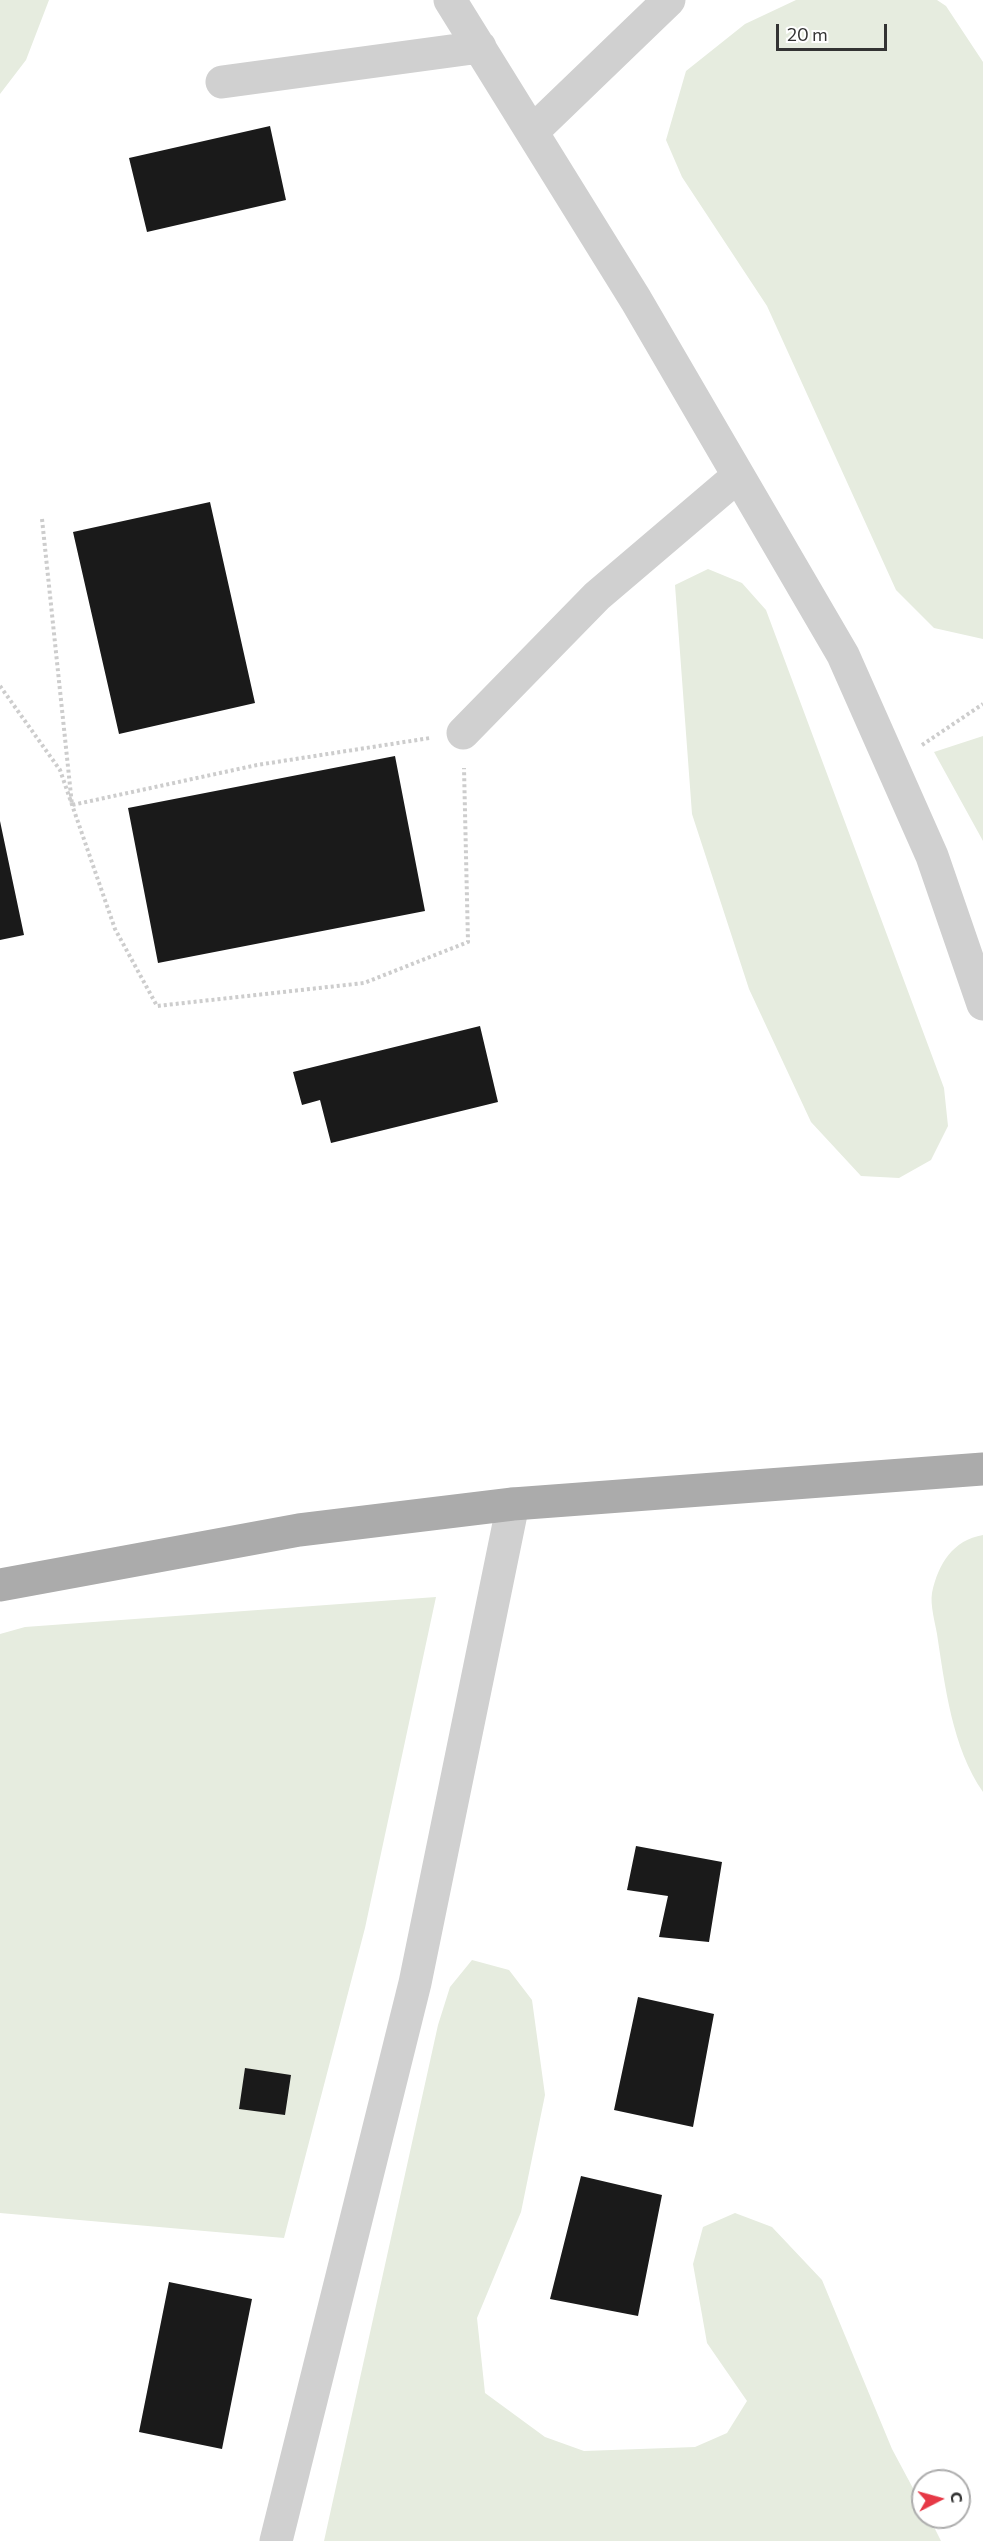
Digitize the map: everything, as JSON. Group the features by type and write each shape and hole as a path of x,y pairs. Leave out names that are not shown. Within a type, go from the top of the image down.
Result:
{"main road":[{"path":"0,1585 299,1530 513,1504 983,1469"}],"street":[{"path":"450,0 636,300 843,655 932,856 983,1004"},
{"path":"533,131 669,0"},
{"path":"222,81 480,47"},
{"path":"463,733 597,596 738,476"},
{"path":"276,2541 415,1983 513,1504"}],"path":[{"path":"42,519 72,805"},
{"path":"0,686 60,770 72,805 115,929 157,1006 364,983 468,942 463,733 257,765 72,805"},
{"path":"892,765 983,704"}],"shaded area":[{"path":"0,0 49,0 26,60 0,94"},
{"path":"796,0 937,0 946,6 983,62 983,639 934,628 896,590 767,306 682,177 666,140 686,71 745,24"},
{"path":"708,569 742,583 766,610 944,1088 948,1126 931,1160 899,1178 861,1176 811,1122 749,989 692,814 675,585"},
{"path":"983,736 983,841 934,752"},
{"path":"983,1535 983,1792 964,1756 951,1716 932,1608 932,1593 938,1572 948,1555 963,1542"},
{"path":"436,1597 365,1928 284,2238 0,2213 0,1634 25,1627"},
{"path":"472,1960 509,1970 532,2000 545,2095 521,2212 477,2318 485,2393 545,2437 584,2451 695,2447 727,2433 747,2401 707,2343 693,2264 703,2227 735,2213 772,2227 822,2280 892,2449 911,2485 911,2529 935,2529 941,2541 324,2541 438,2025 450,1987"}],"building":[{"path":"270,126 286,200 147,232 129,158"},
{"path":"210,502 255,703 119,734 73,532"},
{"path":"395,756 425,911 158,963 128,808"},
{"path":"0,821 24,935 0,940"},
{"path":"480,1026 498,1102 331,1143 320,1100 302,1105 293,1072"},
{"path":"636,1846 722,1862 709,1942 659,1937 668,1896 627,1890"},
{"path":"638,1997 714,2014 693,2127 614,2110"},
{"path":"245,2068 291,2075 285,2115 239,2109"},
{"path":"581,2176 662,2195 638,2316 550,2299"},
{"path":"169,2282 252,2299 222,2449 139,2432"}]}
